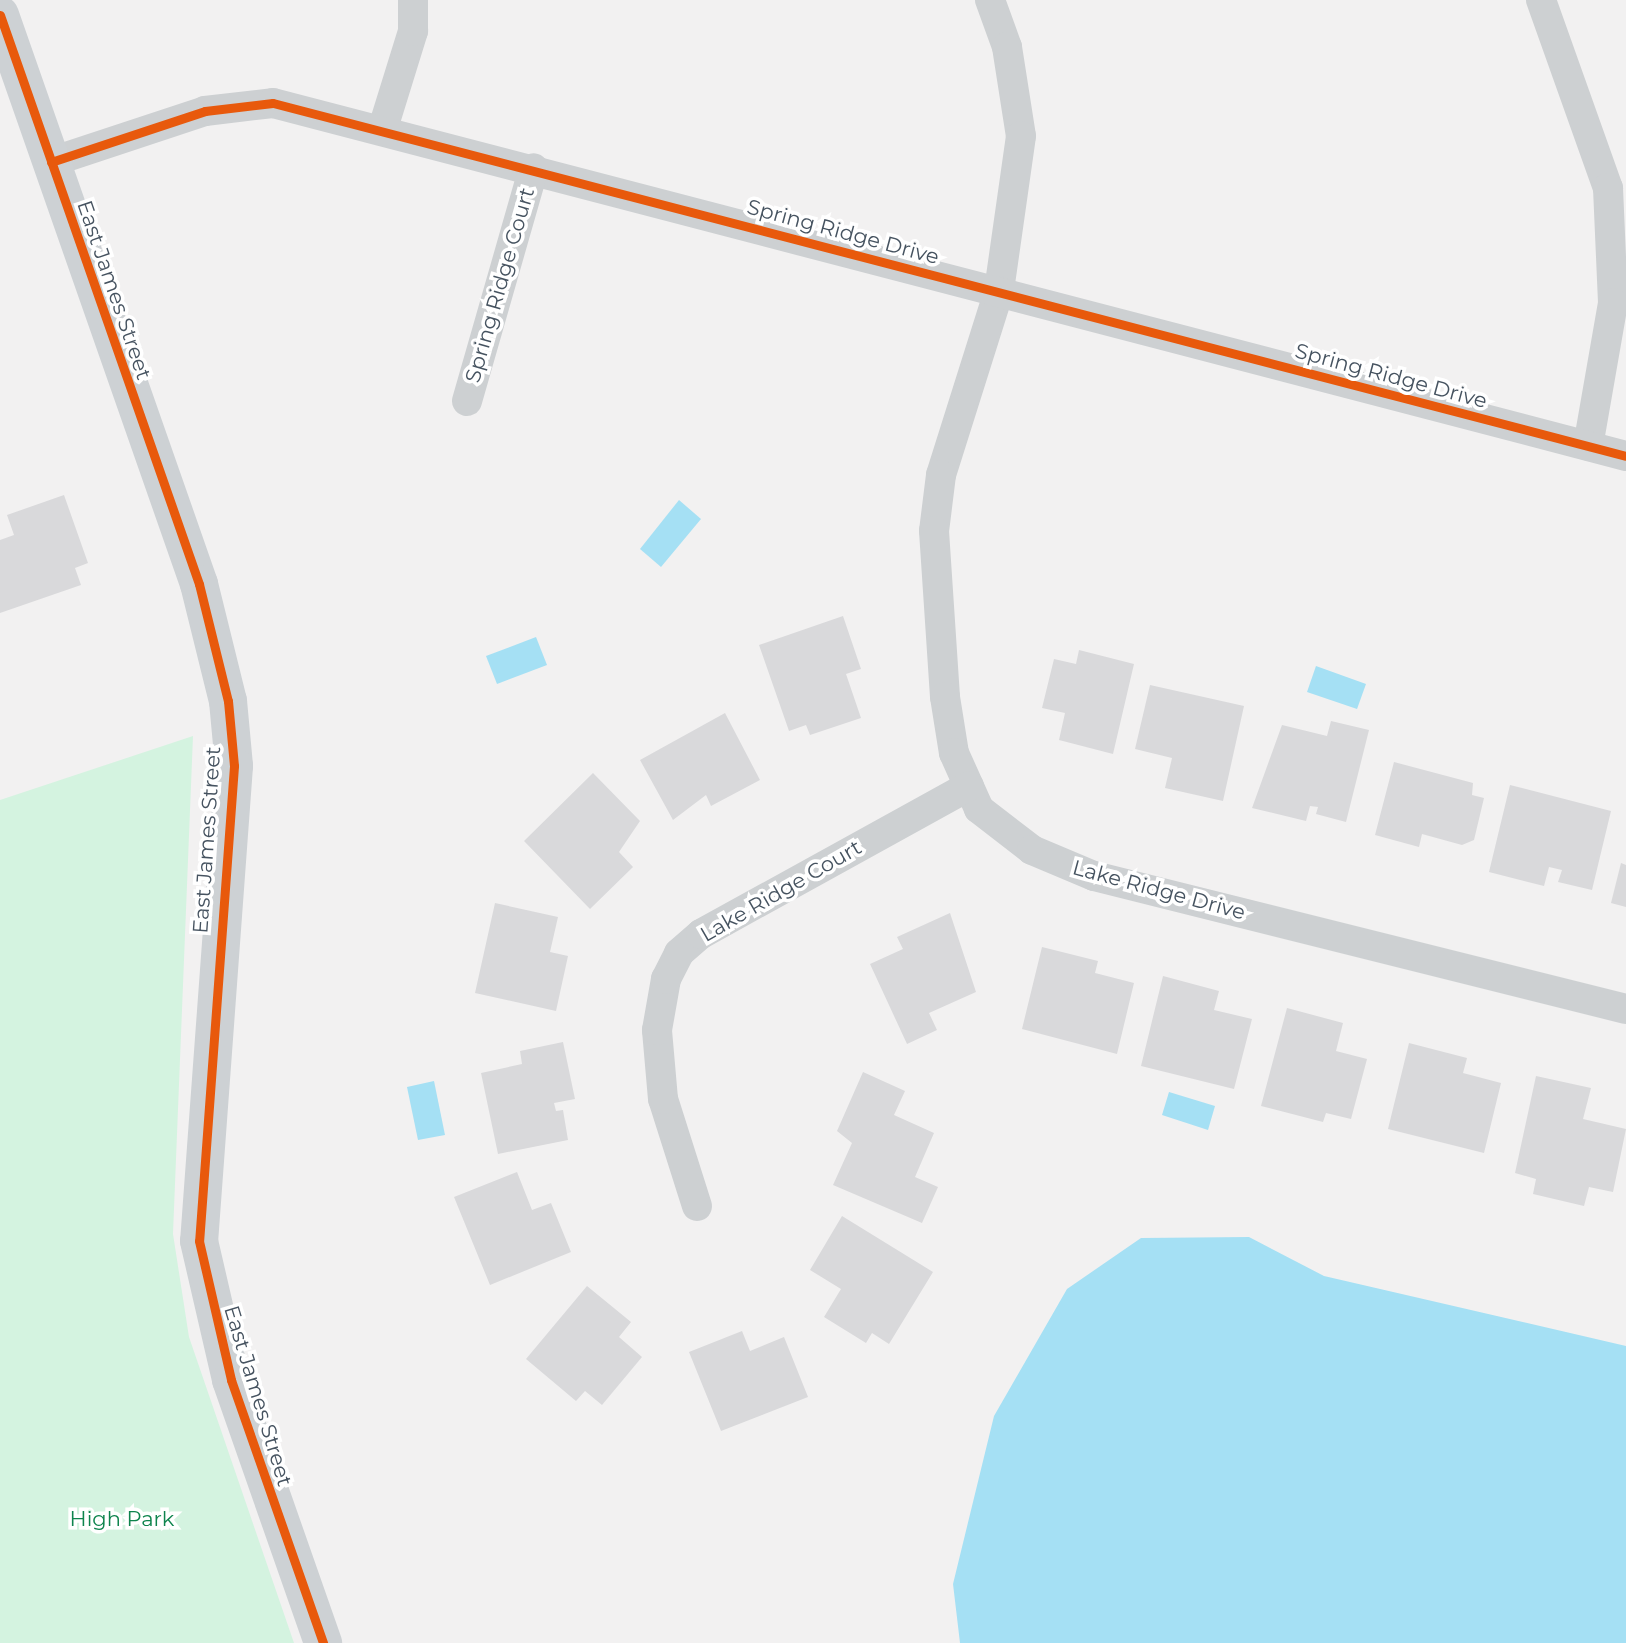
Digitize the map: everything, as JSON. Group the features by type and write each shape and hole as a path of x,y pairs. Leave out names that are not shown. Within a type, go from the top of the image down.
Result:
{"street":[{"path":"383,128 413,31 413,0"},
{"name":"Lake Ridge Drive","path":"990,0 1007,47 1021,136 999,291 941,475 934,531 945,697 954,752 979,809 1006,833 1094,876 1626,1009"},
{"path":"1541,0 1608,188 1613,303 1587,446"},
{"name":"East James Street","path":"0,15 199,584 228,701 234,766 199,1241 231,1380 323,1643"},
{"name":"Spring Ridge Drive","path":"51,162 205,111 273,103 383,128 1626,456"},
{"name":"Spring Ridge Court","path":"467,401 534,168"},
{"name":"Lake Ridge Court","path":"696,1206 663,1099 657,1030 666,979 678,953 969,786"}],"green space":[{"name":"High Park","path":"193,736 173,1234 189,1337 294,1643 0,1643 0,800"}],"water":[{"path":"679,500 701,519 661,567 640,549"},
{"path":"536,637 547,665 497,684 486,656"},
{"path":"1316,666 1366,684 1357,709 1307,692"},
{"path":"434,1081 445,1135 418,1140 407,1087"},
{"path":"1169,1092 1215,1106 1208,1130 1162,1115"},
{"path":"1249,1237 1324,1276 1626,1346 1626,1643 960,1643 953,1584 994,1416 1067,1289 1141,1238"}],"building":[{"path":"64,495 88,563 75,568 81,585 0,613 0,540 14,535 7,515"},
{"path":"843,616 861,669 846,674 861,718 810,735 806,725 789,731 759,645"},
{"path":"1079,650 1134,664 1113,754 1059,740 1065,713 1042,708 1054,659 1076,664"},
{"path":"1150,685 1244,706 1223,801 1165,788 1172,758 1135,749"},
{"path":"725,713 760,780 711,806 706,795 673,820 640,760"},
{"path":"1331,721 1369,730 1346,822 1316,814 1318,807 1310,806 1306,821 1252,808 1282,725 1327,736"},
{"path":"1394,762 1473,783 1472,795 1484,798 1474,840 1462,845 1422,834 1419,847 1375,835"},
{"path":"593,773 640,821 619,852 633,867 590,909 524,841"},
{"path":"1510,785 1611,811 1592,890 1558,882 1562,870 1549,867 1544,886 1489,872"},
{"path":"1621,863 1626,865 1626,907 1611,903"},
{"path":"495,903 558,917 550,952 568,956 556,1011 475,993"},
{"path":"950,913 976,992 929,1013 937,1030 907,1044 870,964 903,949 897,937"},
{"path":"1042,947 1098,961 1095,973 1134,983 1117,1054 1022,1029"},
{"path":"1163,976 1219,991 1214,1010 1252,1019 1234,1089 1141,1066"},
{"path":"1287,1008 1343,1023 1336,1051 1367,1059 1351,1119 1326,1113 1323,1122 1261,1106"},
{"path":"563,1042 575,1099 554,1103 556,1111 563,1110 568,1140 498,1154 481,1073 522,1064 520,1051"},
{"path":"1409,1043 1467,1058 1463,1073 1501,1083 1484,1153 1388,1129"},
{"path":"863,1072 905,1091 894,1115 934,1133 915,1177 938,1187 922,1223 833,1185 852,1143 837,1131"},
{"path":"1536,1076 1591,1088 1583,1119 1626,1129 1613,1192 1589,1187 1584,1206 1533,1194 1536,1179 1515,1173"},
{"path":"517,1172 532,1210 551,1203 571,1252 490,1285 454,1197"},
{"path":"842,1216 933,1272 889,1344 872,1333 866,1343 824,1317 841,1289 810,1270"},
{"path":"587,1286 631,1322 619,1337 642,1357 602,1405 585,1391 576,1401 526,1359"},
{"path":"742,1331 750,1351 784,1337 808,1397 721,1431 689,1352"}],"cycle path":[{"path":"0,15 199,584 228,701 234,766 199,1241 231,1380 323,1643"},
{"path":"51,162 205,111 273,103 1626,456"}]}
